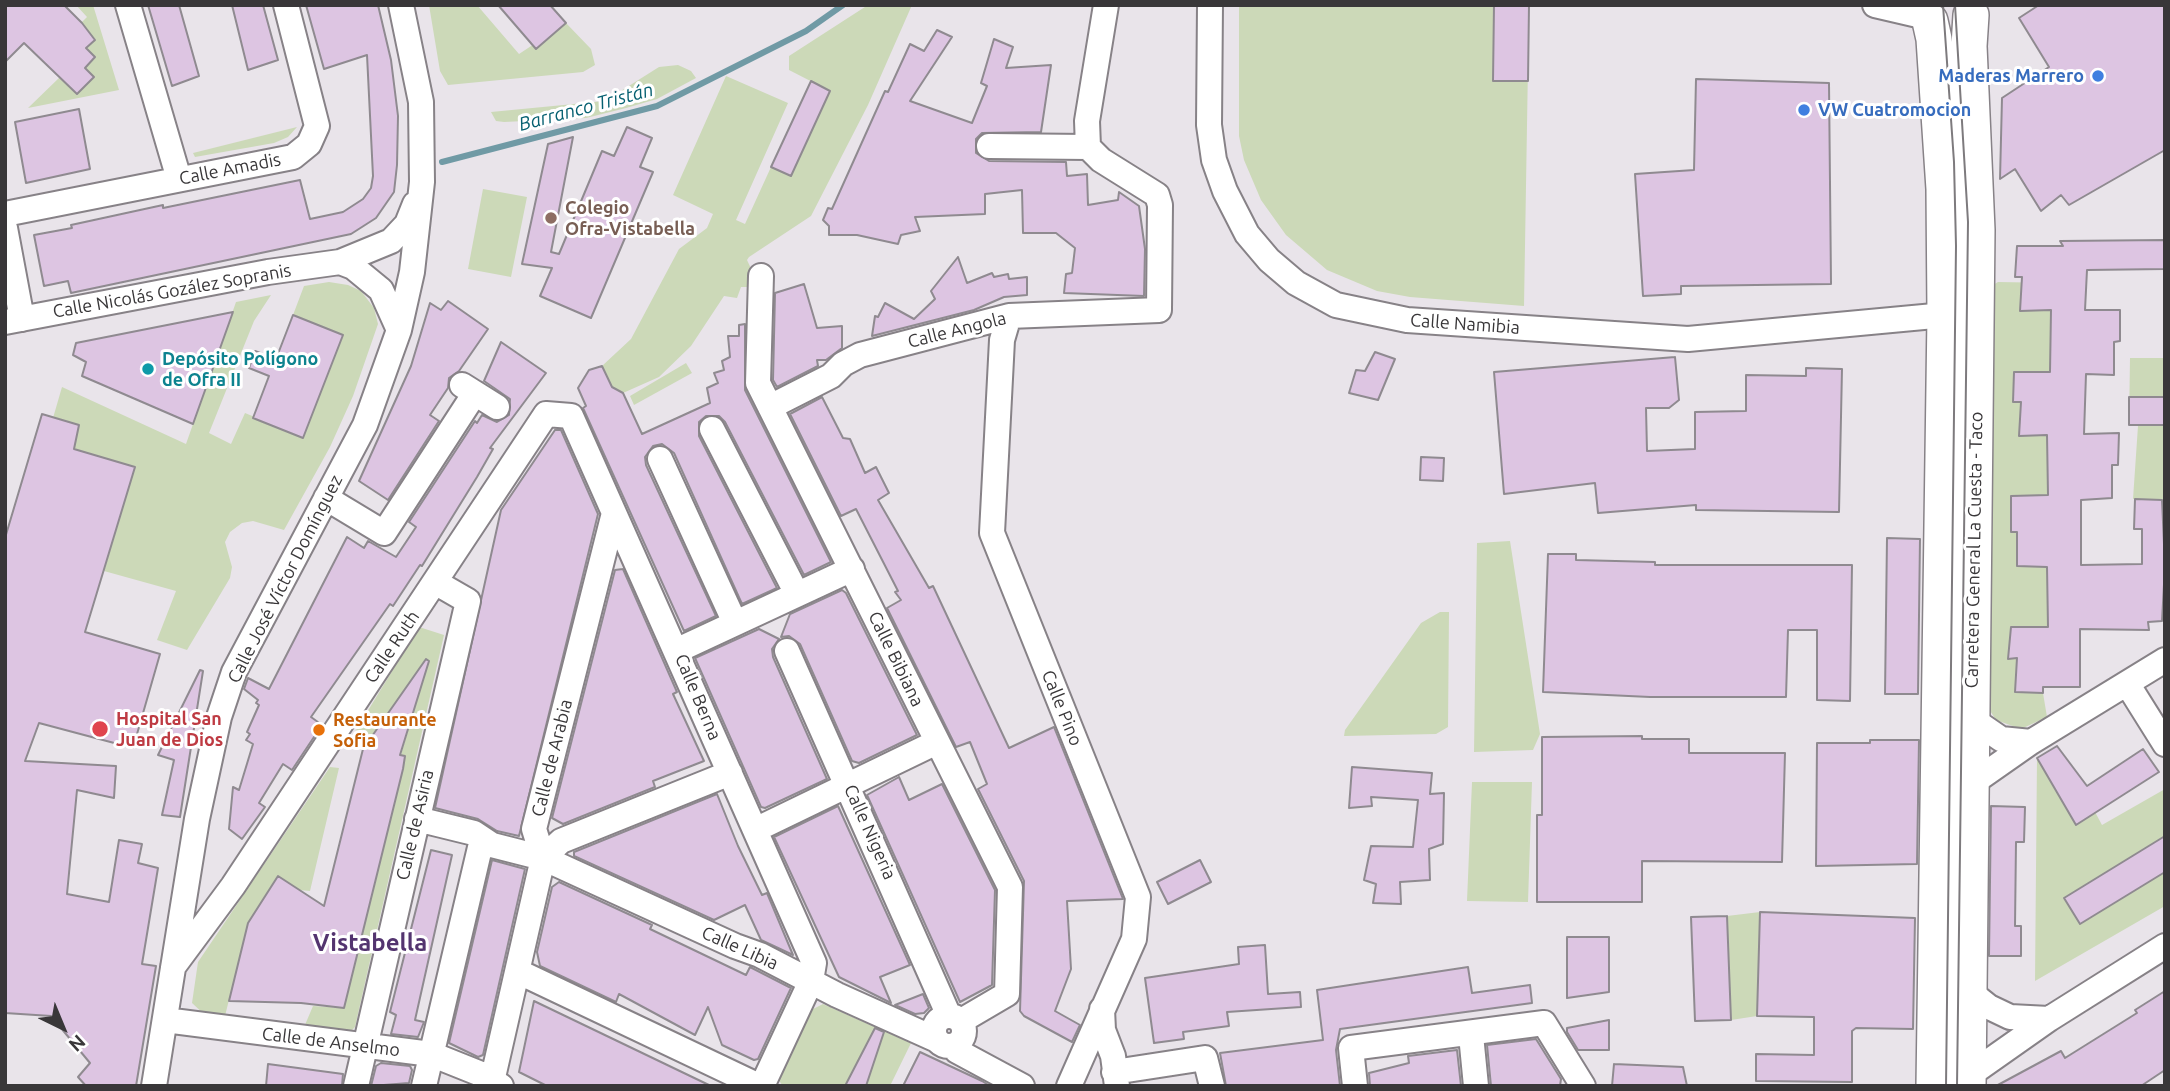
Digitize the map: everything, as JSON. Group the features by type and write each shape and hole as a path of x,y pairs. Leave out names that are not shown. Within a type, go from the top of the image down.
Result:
{"main road":[{"name":"Carretera General La Cuesta - Taco","path":"1968,1081 1977,230 1969,46 1976,10"},
{"path":"1919,14 1955,22 1976,10"},
{"name":"Carretera General La Cuesta - Taco","path":"1919,14 1934,39 1944,189 1945,315 1934,1086"}],"street":[{"path":"128,5 179,179"},
{"name":"Calle Amadis","path":"5,215 293,157 309,144 317,126 286,5"},
{"path":"401,5 421,102 422,182"},
{"path":"989,146 1088,148 1087,121 1106,5"},
{"name":"Calle Namibia","path":"1210,5 1209,125 1214,160 1225,191 1247,234 1264,254 1296,283 1336,305 1407,320 1688,339 1945,315"},
{"path":"1875,5 1919,14"},
{"name":"Calle Angola","path":"770,407 831,376 843,364 860,355 1009,316 1159,310 1160,205 1157,195 1101,160 1088,148"},
{"name":"Calle Nicolás Gozález Sopranis","path":"13,320 268,272 340,262 391,241 407,224 422,182"},
{"name":"Calle José Víctor Domínguez","path":"154,1086 197,819 219,717 234,673 365,425 399,330 412,272 422,182"},
{"path":"5,228 13,320"},
{"path":"340,262 354,267 381,290 399,330"},
{"name":"Calle Bibiana","path":"761,276 758,383 1010,887 1007,995 955,1018"},
{"name":"Calle Pino","path":"1009,316 1002,340 992,533 1138,897 1134,939 1102,1005 1069,1086"},
{"path":"326,498 384,533 468,389 497,407"},
{"name":"Calle Ruth","path":"173,967 233,886 546,414 572,416"},
{"name":"Calle Berna","path":"572,416 814,962 811,981"},
{"path":"712,429 797,594"},
{"path":"660,458 735,623"},
{"name":"Calle de Arabia","path":"495,1084 543,858 534,829 614,513"},
{"path":"678,650 852,569"},
{"name":"Calle de Asiria","path":"356,1086 468,601 435,582"},
{"name":"Calle Nigeria","path":"787,650 955,1018"},
{"path":"1971,783 2031,742 2165,660"},
{"path":"2128,685 2165,744"},
{"path":"1972,719 2001,739 2031,742"},
{"path":"755,830 937,742"},
{"path":"543,858 561,841 730,773"},
{"name":"Calle Libia","path":"417,819 474,834 492,845 543,858 946,1043 1022,1086"},
{"path":"424,1086 482,839"},
{"path":"1968,1081 2049,1019 2165,946"},
{"path":"519,972 761,1086 811,981"},
{"path":"1969,991 1989,1007 2010,1017 2049,1019"},
{"path":"1102,1005 1103,1030 1112,1056 1115,1079 1205,1058 1212,1086"},
{"path":"946,1043 935,1026 940,1018 955,1018"},
{"name":"Calle de Anselmo","path":"165,1020 431,1054 495,1084"},
{"path":"1355,1086 1351,1048 1471,1035 1544,1023 1583,1086"},
{"path":"1471,1035 1476,1086"}],"green space":[{"path":"76,5 93,5 119,90 28,108 60,77 93,76 85,68 95,58 86,48 95,39 85,30 67,37 87,17"},
{"path":"429,5 477,5 519,54 566,23 591,49 595,65 583,72 448,85 440,71"},
{"path":"868,5 912,5 868,105 811,216 749,257 747,260 755,277 754,287 741,287 737,298 724,296 691,346 659,377 623,393 614,393 602,366 631,339 679,249 707,228 713,214 673,195 726,76 788,103 736,220 745,224 771,167 791,176 830,91 789,70 789,56"},
{"path":"1239,5 1529,5 1524,306 1410,297 1377,291 1327,270 1286,235 1261,200 1244,160 1239,136"},
{"path":"678,65 691,71 696,78 657,99 626,108 586,118 504,122 496,121 491,112 605,101 659,67"},
{"path":"297,127 288,137 274,143 195,157 193,153"},
{"path":"483,189 527,197 511,277 468,269"},
{"path":"329,282 348,285 361,291 374,308 378,324 353,396 330,447 284,530 253,521 242,523 230,532 225,542 232,567 230,578 187,650 157,640 176,591 104,571 135,467 74,449 79,425 53,418 62,387 186,444 236,302 271,295 254,321 209,433 231,444 245,413 303,437 343,335 293,315 304,286"},
{"path":"1998,282 2057,283 2050,394 2014,373 2013,401 2021,402 2020,436 2047,435 2049,412 2048,517 2040,518 2039,495 2018,496 2017,566 2045,567 2055,536 2047,595 2048,651 2037,627 2017,627 2016,692 2043,693 2047,717 2021,729 1996,720 1987,706 1993,285"},
{"path":"2130,358 2165,358 2165,520 2162,519 2162,500 2133,499 2138,426 2129,425"},
{"path":"686,363 692,373 634,405 630,396"},
{"path":"1510,541 1540,734 1533,750 1474,752 1477,543"},
{"path":"1440,612 1449,612 1448,727 1436,734 1344,736 1345,730 1421,623"},
{"path":"419,627 444,635 355,1027 347,1035 302,1032 313,1006 344,1008 402,751 427,665 423,663 369,742 350,740"},
{"path":"2037,758 2095,812 2102,825 2165,789 2165,906 2035,981"},
{"path":"330,767 339,768 310,891 299,890 278,876 248,923 224,1020 207,1017 192,1003 198,962"},
{"path":"1472,782 1532,782 1528,902 1467,901"},
{"path":"1760,912 1757,1016 1731,1020 1727,916"},
{"path":"823,1004 911,1043 890,1086 783,1086 777,1078 811,1010"}],"building":[{"path":"5,5 64,5 82,23 95,40 86,48 95,57 85,68 94,77 77,94 24,43 5,62"},
{"path":"148,5 179,5 199,76 172,86"},
{"path":"232,5 263,5 278,60 248,70"},
{"path":"306,5 378,5 391,60 398,116 394,192 376,218 351,234 71,293 68,281 44,286 34,235 163,205 163,208 300,180 310,219 343,212 363,199 371,188 373,176 367,55 324,69"},
{"path":"498,5 550,5 566,23 536,49"},
{"path":"1494,5 1529,5 1528,81 1493,81"},
{"path":"2039,5 2165,5 2165,150 2069,205 2061,195 2041,211 2015,169 2000,179 2002,98 2049,67 2019,18"},
{"path":"937,30 952,37 910,101 972,123 987,86 981,83 994,39 1013,47 1006,68 1051,65 1041,132 982,133 976,139 976,153 989,161 1066,162 1067,176 1087,174 1088,205 1118,200 1119,192 1139,206 1145,249 1144,296 1064,293 1066,274 1072,273 1075,248 1056,233 1023,233 1022,190 985,194 985,214 915,217 920,231 901,235 898,244 857,235 829,235 829,226 823,220 828,208 832,209 885,91 888,92 910,44 924,51"},
{"path":"1696,79 1829,83 1831,284 1681,286 1681,294 1643,296 1635,174 1694,170"},
{"path":"811,81 830,91 791,176 771,167"},
{"path":"79,109 90,169 26,183 15,122"},
{"path":"627,127 652,138 640,167 653,172 591,318 540,296 552,268 522,264 548,144 573,137 551,252 559,254 602,151 614,156"},
{"path":"2165,240 2165,269 2087,270 2085,310 2120,310 2120,341 2114,342 2114,375 2086,374 2084,434 2119,433 2118,465 2112,465 2112,498 2081,500 2081,565 2142,564 2142,529 2134,529 2135,499 2162,500 2165,566 2162,621 2148,622 2149,630 2080,629 2080,687 2043,687 2043,693 2015,692 2017,658 2008,659 2011,627 2048,627 2047,567 2017,566 2017,532 2011,532 2011,496 2048,495 2047,435 2019,436 2021,402 2013,402 2014,372 2050,372 2051,310 2020,311 2022,277 2015,277 2017,246 2063,246 2060,241"},
{"path":"958,257 967,283 992,273 994,277 1008,274 1009,279 1027,277 1027,295 1004,297 974,310 872,336 875,316 878,317 885,303 914,319 935,299 931,291"},
{"path":"804,284 817,328 842,326 842,348 826,360 817,360 818,366 777,387 773,380 775,293"},
{"path":"448,301 488,329 459,371 449,378 448,388 430,415 439,421 388,500 359,481 411,366 430,303 441,310"},
{"name":"Depósito Polígono de Ofra II","path":"233,312 193,424 82,376 86,362 73,355 76,343"},
{"path":"293,315 343,335 303,438 253,418 269,376 249,368 255,351 276,359"},
{"path":"745,324 745,390 831,562 804,575 725,422 719,416 706,416 699,422 699,436 777,588 742,604 674,453 662,444 653,446 645,457 646,465 716,616 684,631 583,408 586,406 578,388 589,370 602,366 612,387 623,393 642,434 710,403 707,388 718,383 714,373 724,370 722,361 730,357 728,336 739,336 739,325"},
{"path":"501,342 546,373 490,448 493,449 477,477 422,566 420,565 393,606 390,604 311,717 322,725 292,770 283,764 259,803 265,807 242,839 229,829 233,787 239,790 253,744 246,740 250,734 247,732 259,705 256,703 258,700 244,689 248,678 269,689 347,537 364,548 368,541 396,557 416,527 409,522 475,421 477,423 482,415 497,422 509,415 510,399 484,381"},
{"path":"1375,352 1395,359 1378,400 1349,393 1356,370 1365,371"},
{"path":"1675,357 1679,400 1669,408 1646,408 1647,451 1695,449 1695,412 1746,411 1746,375 1806,376 1806,368 1842,369 1839,512 1696,510 1696,505 1598,513 1595,483 1504,494 1494,372"},
{"path":"822,397 843,438 850,439 865,473 876,467 889,493 878,500 929,588 933,586 1009,748 1054,727 1123,899 1067,901 1071,969 1055,1011 1080,1025 1072,1042 1024,1016 1020,1011 1024,881 978,789 987,784 970,742 956,747 887,608 901,600 895,592 898,591 856,509 841,516 790,414"},
{"path":"2129,397 2165,397 2165,425 2129,425"},
{"path":"42,414 79,425 74,449 135,467 85,632 160,654 133,748 39,723 25,761 116,766 114,798 77,790 67,894 109,902 119,840 142,844 138,863 158,868 142,964 156,966 136,1086 86,1086 78,1077 90,1063 51,1016 5,1013 5,538"},
{"path":"555,430 561,430 598,514 519,836 497,831 478,819 435,808 501,510"},
{"path":"1421,457 1444,458 1443,481 1420,480"},
{"path":"1887,538 1920,539 1918,694 1885,694"},
{"path":"1548,554 1576,554 1576,560 1655,562 1655,565 1852,565 1850,701 1817,700 1817,630 1788,630 1786,697 1650,697 1543,692"},
{"path":"623,569 677,692 673,694 704,761 653,781 655,787 563,824 552,818 615,570"},
{"path":"842,590 846,593 917,735 859,763 852,761 800,644 789,636 781,637 790,614"},
{"path":"759,629 779,639 772,649 773,657 827,779 765,808 761,807 695,658"},
{"path":"426,659 429,661 400,755 405,756 403,769 344,1008 301,1003 229,1001 248,923 278,876 324,906 363,749"},
{"path":"200,670 203,671 180,817 162,815 174,760 158,755"},
{"path":"1642,736 1642,739 1689,739 1689,753 1785,753 1782,862 1642,861 1642,902 1537,902 1537,815 1542,815 1542,737"},
{"path":"1870,740 1919,740 1917,864 1816,866 1817,743 1870,743"},
{"path":"2057,746 2087,786 2143,749 2159,772 2076,825 2037,758"},
{"path":"1352,767 1432,773 1430,794 1444,793 1443,844 1429,849 1430,880 1400,882 1401,904 1373,903 1376,884 1364,880 1371,846 1413,847 1418,800 1371,797 1372,806 1349,808"},
{"path":"899,777 909,800 942,784 995,890 992,985 960,1002 867,795"},
{"path":"717,794 738,846 762,895 767,893 793,955 761,940 745,905 714,920 574,856 574,852"},
{"path":"838,806 910,965 880,977 891,1003 839,977 774,837"},
{"path":"1991,806 2025,807 2024,842 2016,842 2015,926 2021,926 2021,956 1989,956"},
{"path":"2165,836 2165,872 2080,924 2064,898"},
{"path":"431,850 452,855 415,1020 424,1022 418,1037 391,1034 396,1015 390,1012"},
{"path":"492,860 525,869 483,1055 478,1057 449,1043"},
{"path":"1200,860 1211,882 1168,904 1157,882"},
{"path":"559,882 652,925 650,929 746,975 750,967 791,988 758,1059 754,1060 722,1045 708,1007 695,1035 619,994 616,1002 540,966 537,952 552,887"},
{"path":"1760,912 1915,918 1913,1029 1856,1028 1852,1031 1852,1082 1756,1081 1756,1054 1814,1055 1814,1017 1757,1016"},
{"path":"1727,916 1731,1020 1695,1021 1691,917"},
{"path":"1567,937 1609,937 1609,992 1567,998"},
{"path":"1265,945 1268,994 1300,992 1301,1007 1227,1012 1229,1026 1183,1032 1184,1039 1154,1043 1145,978 1239,964 1238,947"},
{"path":"1468,967 1472,993 1530,985 1532,1003 1340,1029 1336,1050 1340,1086 1226,1086 1220,1053 1323,1040 1317,990"},
{"path":"2165,991 2165,1070 2141,1086 1996,1086 2061,1051 2065,1058 2137,1013 2135,1010"},
{"path":"923,994 929,1008 924,1013 915,1014 895,1005"},
{"path":"534,1001 711,1086 547,1086 519,1072"},
{"path":"1609,1020 1609,1050 1578,1050 1567,1032 1567,1028"},
{"path":"875,1028 884,1032 866,1086 845,1086"},
{"path":"1536,1039 1561,1079 1560,1086 1491,1086 1487,1045"},
{"path":"1457,1050 1461,1086 1370,1086 1369,1073 1409,1063 1408,1056"},
{"path":"920,1052 982,1081 990,1086 903,1086"},
{"path":"381,1063 410,1066 412,1070 409,1083 371,1086 376,1066"},
{"path":"268,1064 343,1074 342,1086 266,1086"},
{"path":"1614,1064 1683,1067 1687,1086 1612,1086"}],"waterway":[{"name":"Barranco Tristán","path":"442,162 657,106 806,31 843,5"}],"tram line":[{"path":"1943,5 1954,162 1956,246 1946,1086"},
{"path":"1955,5 1968,222 1957,1086"}],"place":[{"name":"Maderas Marrero","path":"2098,76"},
{"name":"VW Cuatromocion","path":"1804,110"},
{"name":"Colegio Ofra-Vistabella","path":"551,218"},
{"name":"Depósito Polígono de Ofra II","path":"148,369"},
{"name":"Hospital San Juan de Dios","path":"100,729"},
{"name":"Restaurante Sofia","path":"319,730"}],"district":[{"name":"Vistabella","path":"370,943"}]}
